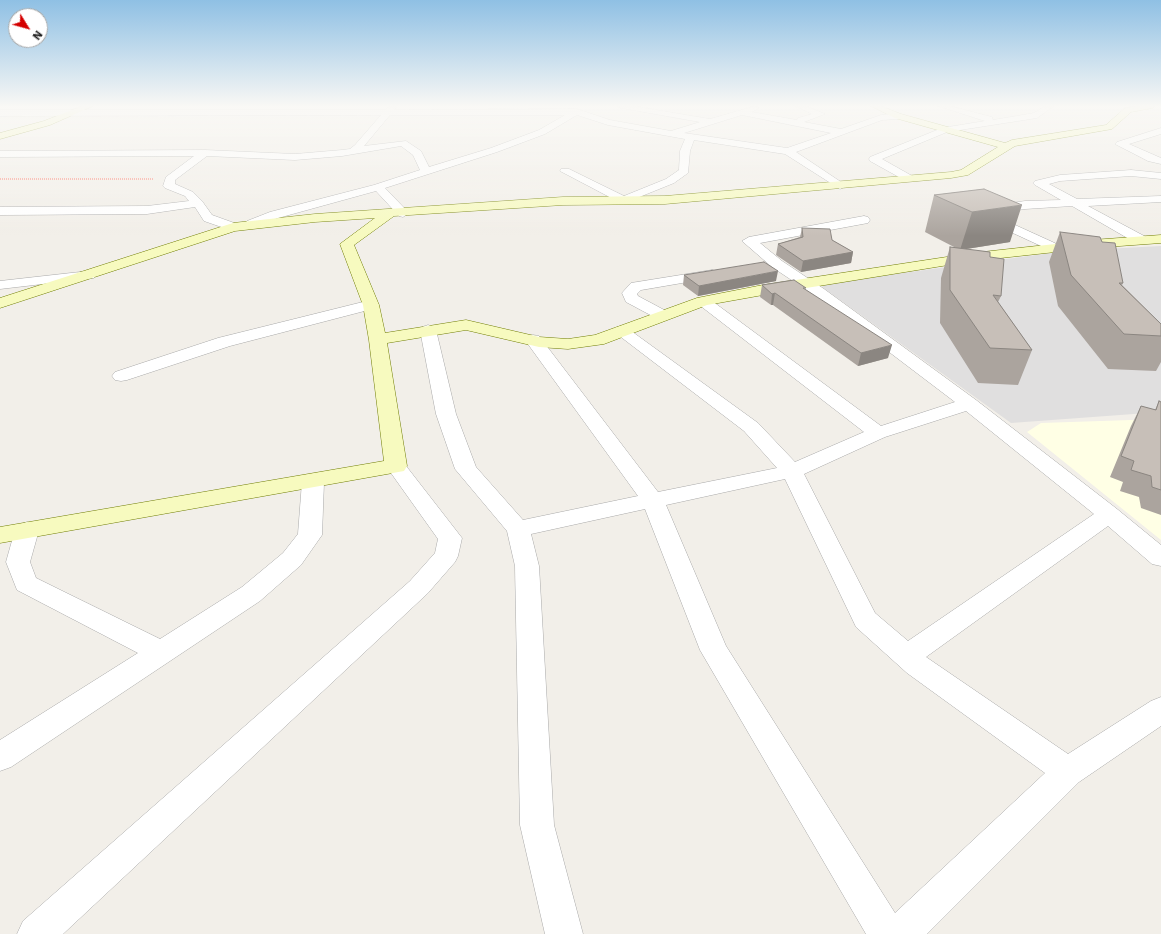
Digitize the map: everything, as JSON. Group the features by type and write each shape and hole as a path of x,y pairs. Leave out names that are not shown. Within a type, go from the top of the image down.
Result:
{"street":[{"path":"0,154 205,153 295,157 362,150"},
{"path":"412,150 417,153 426,172"},
{"path":"251,224 274,215 378,187 495,150"},
{"path":"623,200 670,180 684,172 685,150"},
{"path":"778,150 788,151 840,186"},
{"path":"788,151 792,150"},
{"path":"897,150 874,159 910,179"},
{"path":"0,303 232,227 251,224 563,201 665,200 840,186 964,172 999,150"},
{"path":"1132,150 1152,159 1161,161"},
{"path":"205,153 170,179 169,186 189,194 198,203 208,218 232,227"},
{"path":"565,171 598,186 623,200"},
{"path":"1141,240 1039,183 1060,178 1143,173 1161,176"},
{"path":"378,187 396,213"},
{"path":"1054,248 978,212 1025,205 1161,199"},
{"path":"0,210 147,210 198,203"},
{"path":"36,934 419,587 446,556 450,538 396,466 378,340 371,304 347,244 396,213"},
{"path":"864,220 749,240 777,264 969,404 1109,514 1161,558"},
{"path":"378,340 428,330 466,325 533,340 568,344 598,340 662,315 703,302 973,257 1054,248 1161,239"},
{"path":"762,266 777,264"},
{"path":"662,315 632,299 629,293 636,286 722,272"},
{"path":"0,285 88,275"},
{"path":"703,302 878,433"},
{"path":"121,376 224,342 371,304"},
{"path":"428,330 446,414 466,469 518,529 527,566 537,824 564,934"},
{"path":"621,331 750,427 792,471 864,620 907,656 1068,772"},
{"path":"533,340 653,501 714,650 887,934"},
{"path":"518,529 792,471 878,433 969,404"},
{"path":"0,535 313,482 396,466"},
{"path":"0,757 250,594 292,559 310,535 313,482"},
{"path":"907,656 1109,514"},
{"path":"27,530 18,562 26,584 161,652"},
{"path":"900,934 1068,772 1161,710"}],"path":[{"path":"0,179 170,179"}],"shaded area":[{"path":"1161,246 1161,412 1011,423 822,287 828,283 1066,251"},
{"path":"1161,419 1161,540 1027,432 1041,423"}],"building":[{"path":"984,189 1022,205 972,212 934,195"},
{"path":"802,228 830,229 832,240 853,252 803,261 778,244 803,237"},
{"path":"1060,232 1100,237 1102,242 1115,243 1123,283 1119,283 1161,324 1161,336 1124,334 1071,275"},
{"path":"950,247 990,252 990,257 1004,259 1001,296 993,295 1032,350 990,348 950,290"},
{"path":"764,262 778,271 699,286 684,275"},
{"path":"794,280 806,288 803,288 892,345 861,353 775,293 772,294 762,285"},
{"path":"1159,401 1161,402 1161,490 1152,487 1151,476 1131,470 1134,461 1121,456 1141,406 1156,410"}]}
